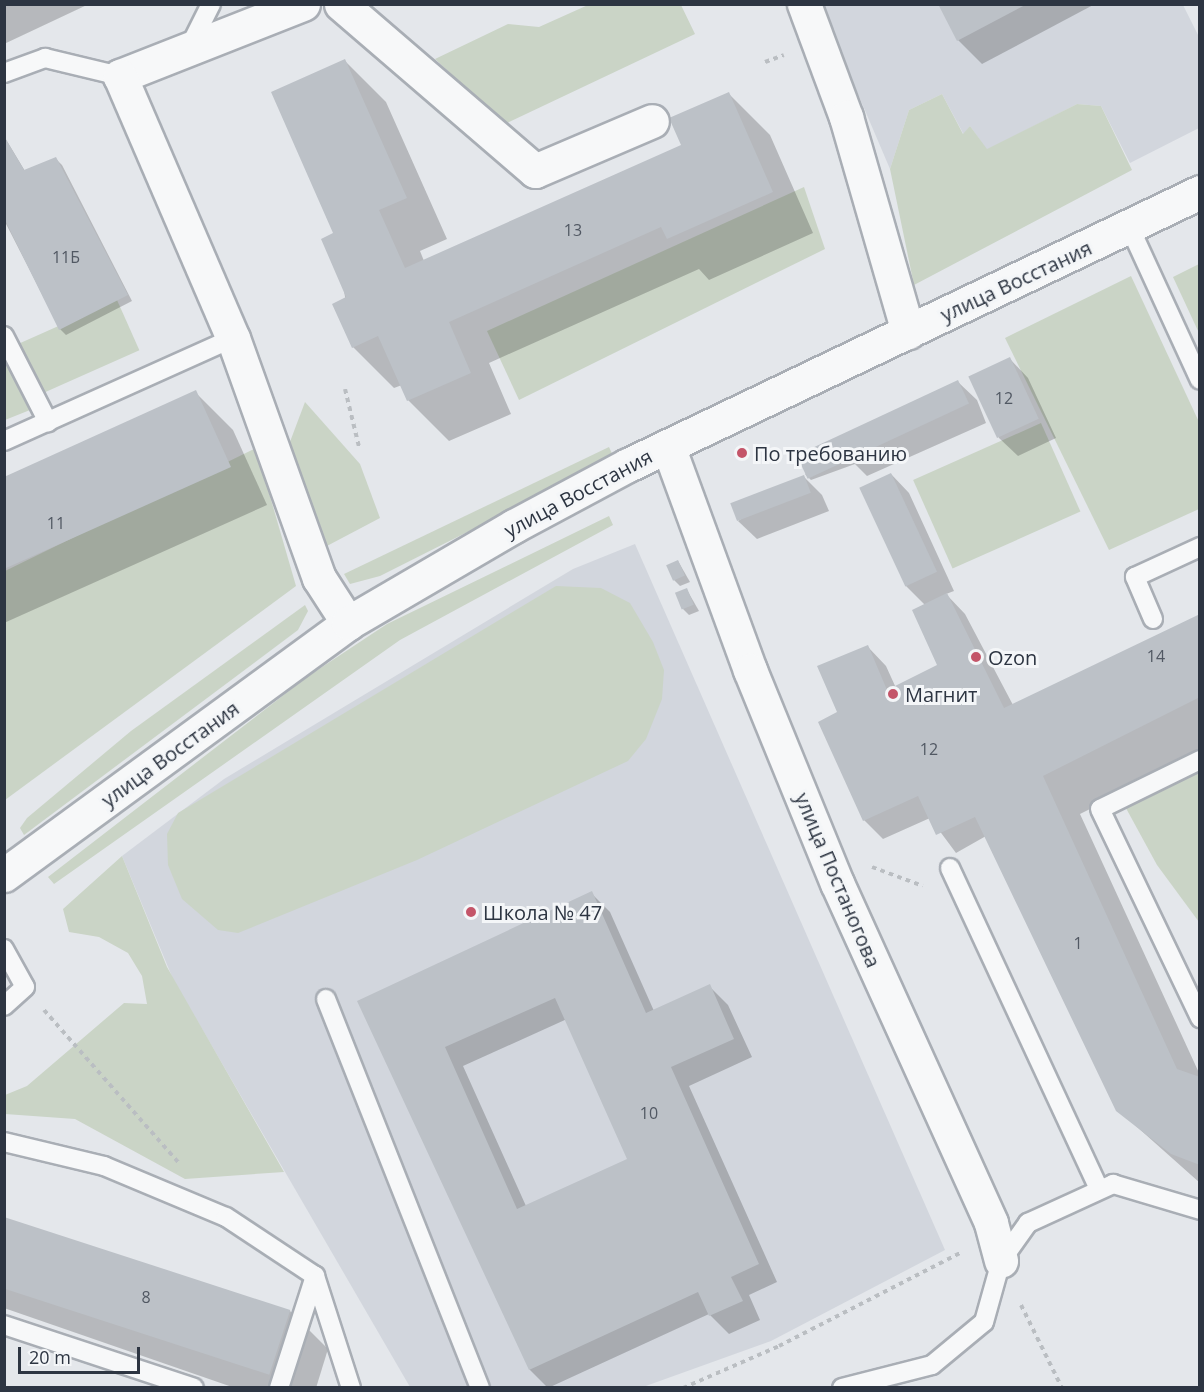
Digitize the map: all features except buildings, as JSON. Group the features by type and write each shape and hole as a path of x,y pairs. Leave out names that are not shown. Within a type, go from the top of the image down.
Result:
{"street":[{"path":"303,4 120,76 233,338 319,578 348,623"},
{"path":"341,4 535,171 652,121"},
{"path":"804,4 846,117 908,332"},
{"name":"улица Восстания","path":"4,875 348,623 668,446 1130,228 1200,192"},
{"name":"улица Постаногова","path":"668,446 750,670 837,882 991,1223 1000,1262"}],"lane":[{"path":"188,50 211,4"},
{"path":"4,73 45,58 120,76"},
{"path":"1130,228 1200,380"},
{"path":"4,336 48,422"},
{"path":"4,441 233,338"},
{"path":"1153,619 1135,577 1200,547"},
{"path":"1200,760 1100,809 1200,1018"},
{"path":"950,868 1099,1189"},
{"path":"4,949 25,987 4,1006"},
{"path":"326,999 480,1388"},
{"path":"4,1142 104,1166 226,1217 315,1276 351,1388"},
{"path":"842,1388 932,1365 984,1322 1000,1262 1028,1223 1099,1189 1128,1185 1200,1210"},
{"path":"279,1388 315,1276"},
{"path":"4,1325 194,1388"}],"path":[{"path":"765,62 785,54"},
{"path":"345,389 359,447"},
{"path":"837,882 873,867 966,902"},
{"path":"25,987 187,1173"},
{"path":"683,1388 956,1256 991,1223"},
{"path":"1000,1262 1062,1388"}],"shaded area":[{"path":"820,5 1183,5 1199,37 1199,128 1130,163 1101,106 1077,104 987,150 970,126 964,135 942,94 909,110 890,169"},
{"name":"Школа № 47","path":"635,544 945,1250 771,1341 643,1387 410,1387 173,979 122,856 224,779 573,569"}],"green space":[{"path":"588,5 681,5 695,34 505,124 435,59 508,24 539,27"},
{"path":"942,94 963,134 970,126 987,149 1077,104 1101,106 1132,170 914,285 890,169 909,110"},
{"path":"804,187 825,249 519,400 487,331"},
{"path":"1199,264 1199,333 1173,277"},
{"path":"1131,276 1199,422 1199,509 1109,550 1005,338"},
{"path":"117,300 139,350 37,396 15,346"},
{"path":"4,350 35,408 5,420 4,420"},
{"path":"305,402 360,464 380,518 325,547 285,455"},
{"path":"1041,423 1080,512 953,569 913,480"},
{"path":"609,447 614,458 380,576 350,584 344,574"},
{"path":"256,448 296,586 5,800 5,571"},
{"path":"609,516 613,525 400,640 54,884 48,877 307,677 387,624"},
{"path":"556,586 601,588 630,603 653,642 664,670 662,699 646,739 628,761 417,860 238,933 218,930 182,899 168,865 167,834 178,813"},
{"path":"305,605 308,611 298,630 24,835 20,828 27,818 131,731"},
{"path":"1199,759 1199,922 1157,865 1121,799"},
{"path":"122,856 167,967 284,1172 185,1179 75,1119 5,1114 5,1095 27,1086 124,1003 147,1004 142,976 128,953 99,937 69,932 63,909"}],"place":[{"name":"По требованию","path":"742,453"},
{"name":"Ozon","path":"976,657"},
{"name":"Магнит","path":"893,694"},
{"name":"Школа № 47","path":"471,912"}]}
